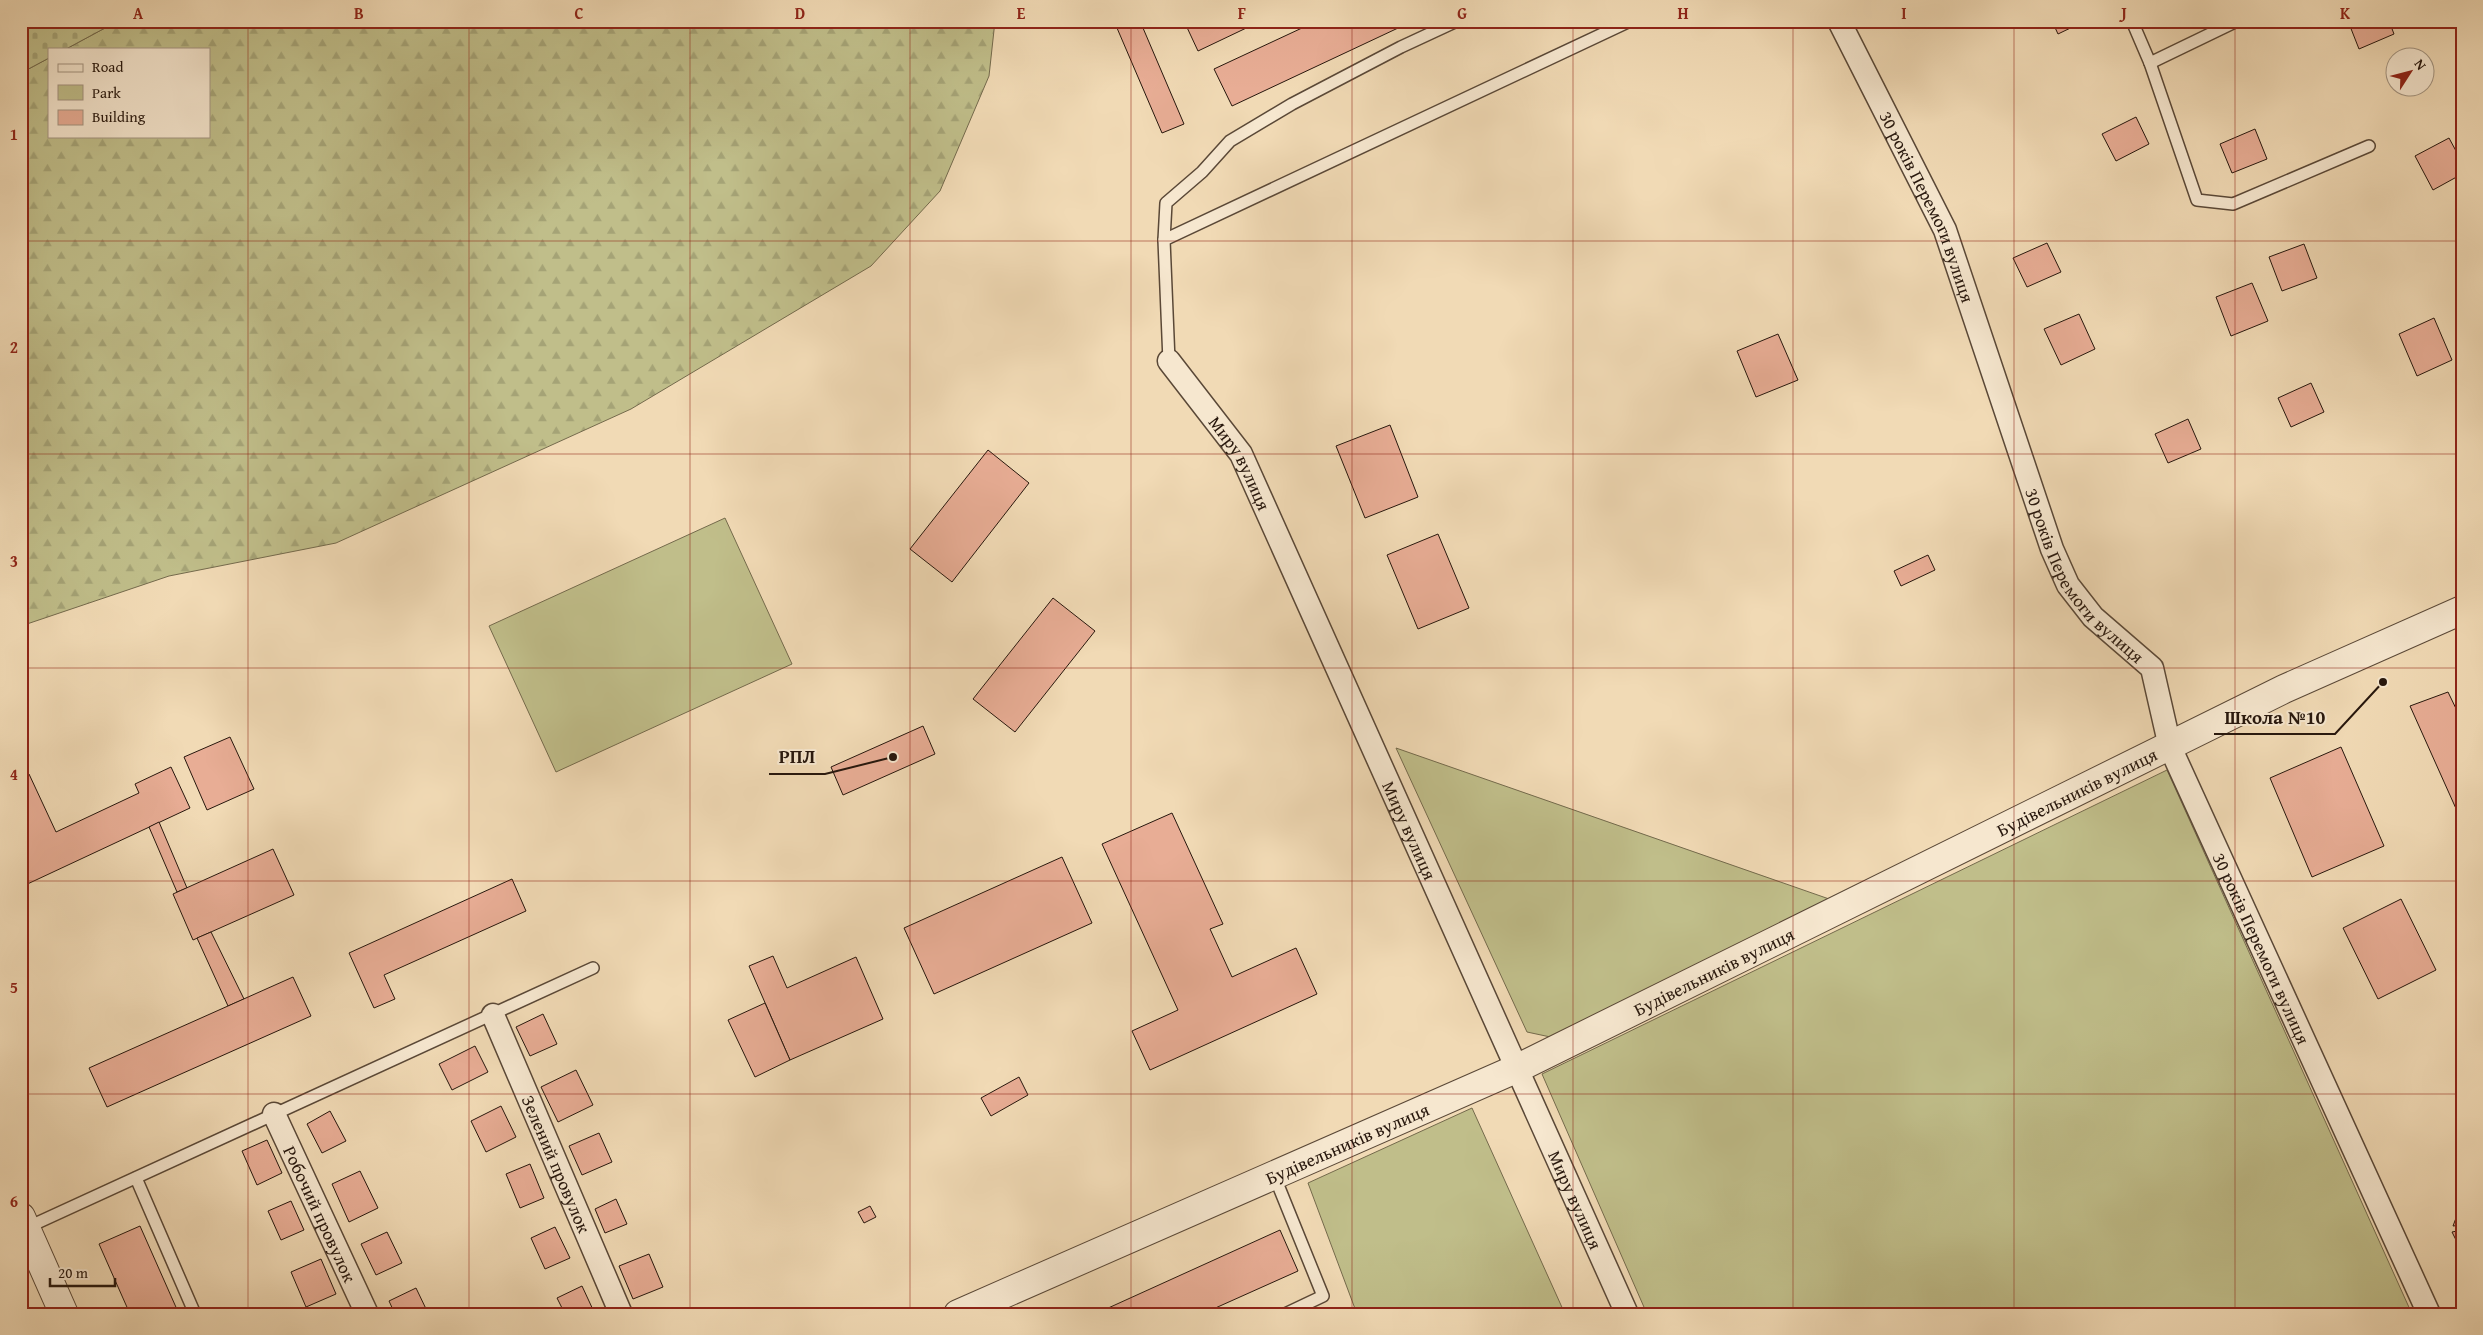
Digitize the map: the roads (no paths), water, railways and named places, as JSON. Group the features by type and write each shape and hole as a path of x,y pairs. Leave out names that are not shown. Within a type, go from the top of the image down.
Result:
{"street":[{"name":"30 років Перемоги вулиця","path":"1839,21 1945,230 2052,549 2068,585 2093,617 2152,668 2170,747 2429,1314"},
{"name":"Миру вулиця","path":"1169,360 1242,454 1627,1314"},
{"name":"Будівельників вулиця","path":"958,1314 1518,1068 2284,689 2461,614"},
{"name":"Зелений провулок","path":"493,1015 621,1314"},
{"name":"Робочий провулок","path":"274,1114 367,1314"},
{"path":"24,1223 64,1314"}],"lane":[{"path":"1169,360 1164,240 1166,203 1202,172 1230,141 1292,104 1401,47 1457,21"},
{"path":"1164,240 1630,21"},
{"path":"2132,21 2150,63 2197,200 2233,204 2369,146"},
{"path":"2150,63 2237,21"},
{"path":"24,1223 136,1178 593,968"},
{"path":"1274,1175 1324,1296 1285,1314"},
{"path":"136,1178 195,1314"}],"place":[{"name":"Школа №10","path":"2383,682"},
{"name":"РПЛ","path":"893,757"}]}
